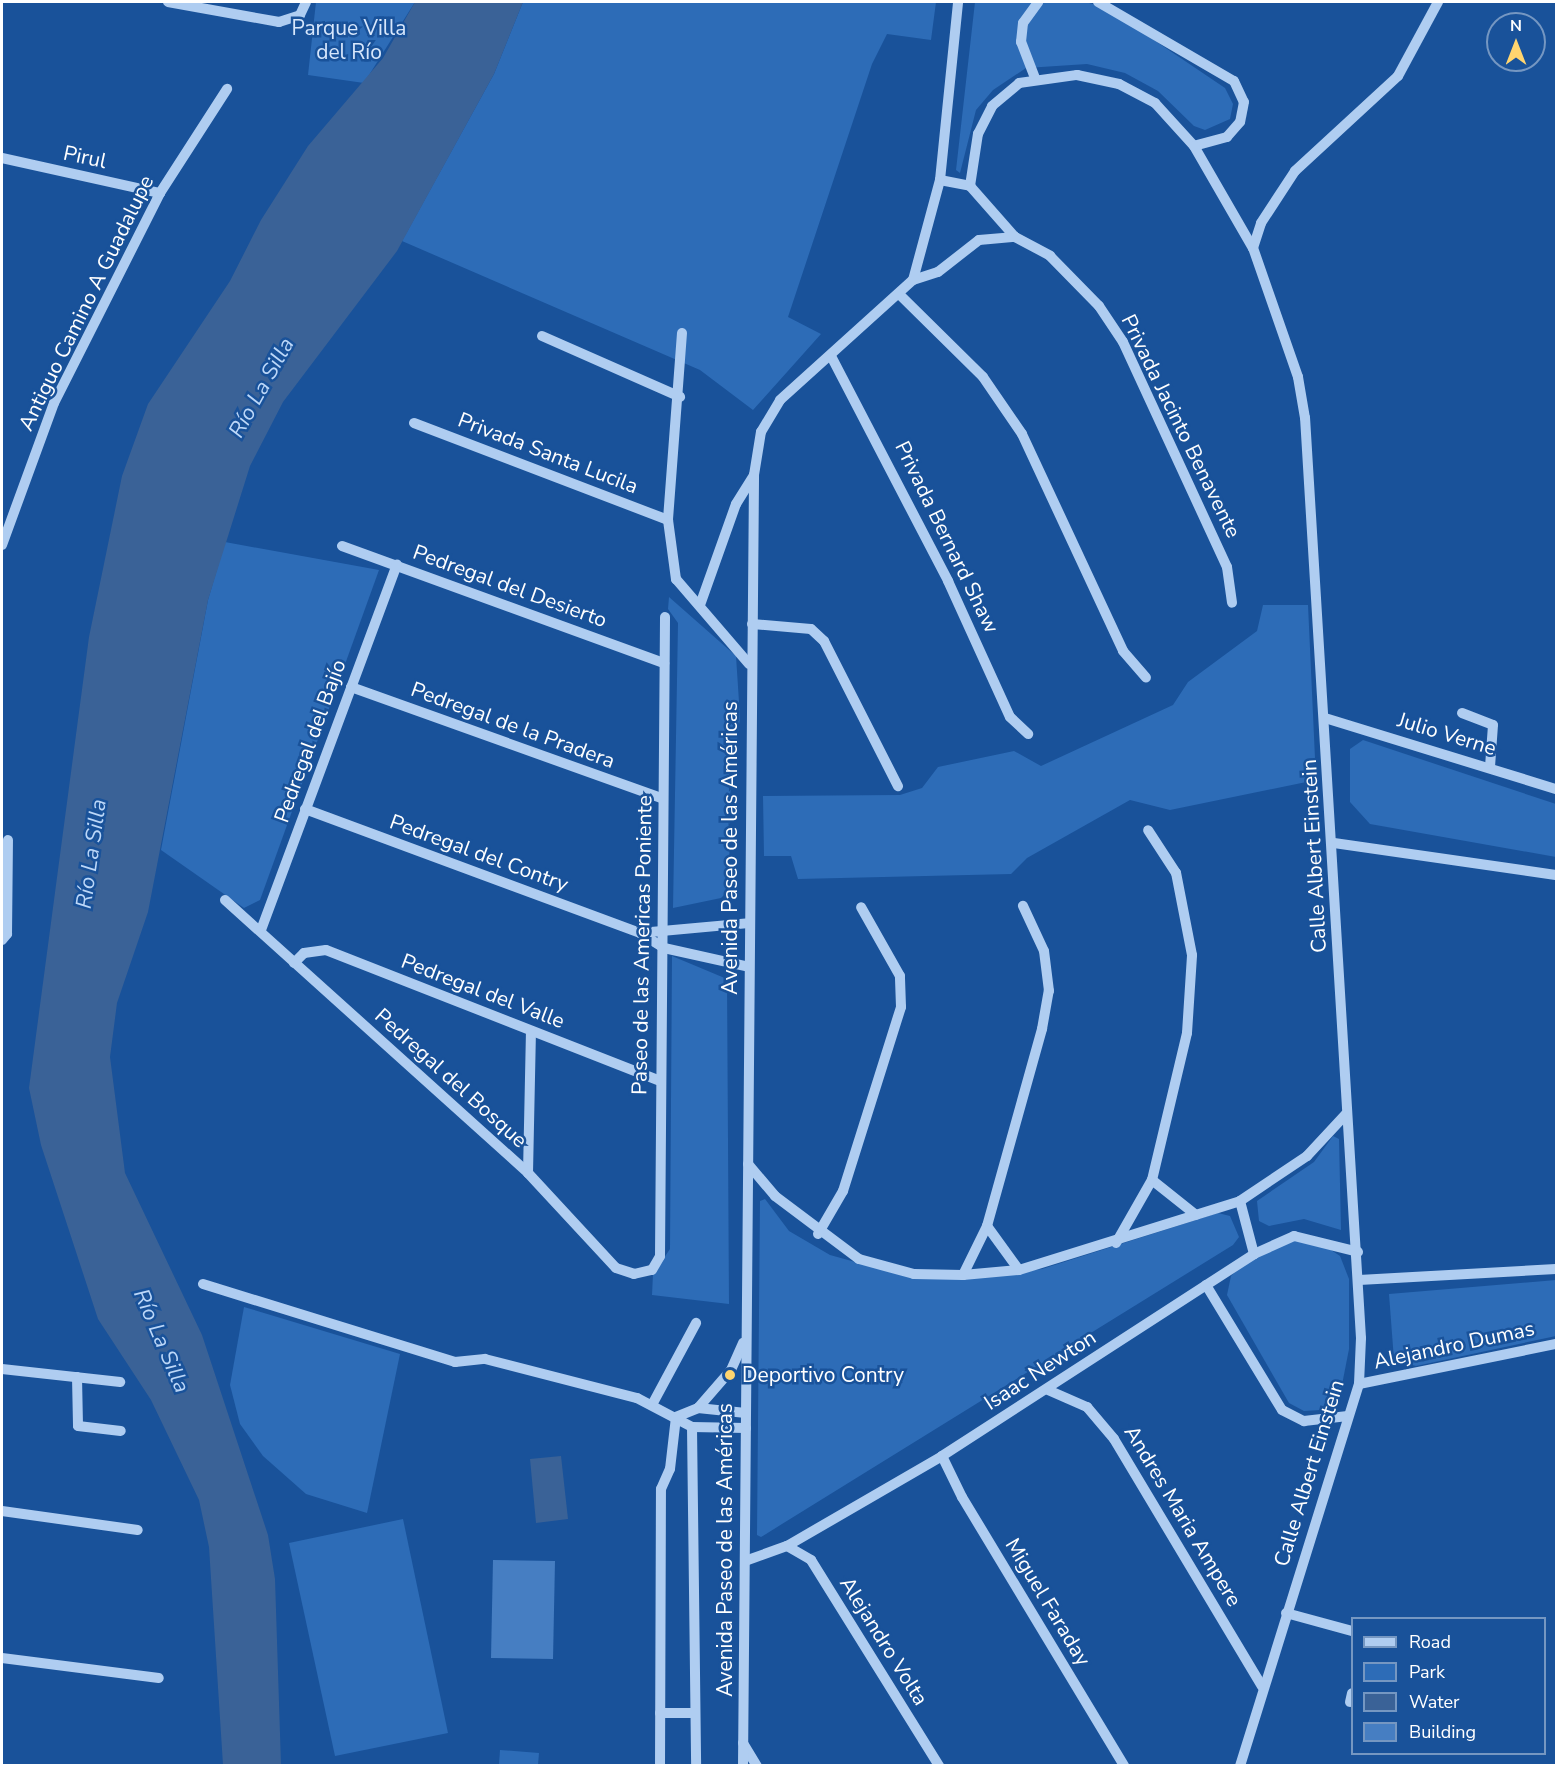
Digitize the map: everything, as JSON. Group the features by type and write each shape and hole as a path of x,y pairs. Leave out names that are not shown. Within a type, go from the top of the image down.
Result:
{"street":[{"path":"168,2 279,22 292,20 306,4"},
{"name":"Avenida Paseo de las Américas","path":"743,1766 749,664 752,624 754,475 767,417 831,356 901,296 913,280 940,180 958,2"},
{"path":"940,180 970,186 978,134 992,106 1019,83 1035,78 1021,42 1023,22 1038,2"},
{"path":"1098,2 1234,81 1244,102 1240,122 1227,137 1194,146"},
{"path":"1253,248 1273,200 1309,157 1398,76 1438,2"},
{"name":"Calle Albert Einstein","path":"1035,78 1077,75 1119,84 1155,103 1194,146 1253,248 1298,377 1305,418 1334,843 1346,1114 1358,1252 1359,1384 1262,1686 1240,1766"},
{"name":"Antiguo Camino A Guadalupe","path":"2,545 54,404 160,193 227,89"},
{"name":"Pirul","path":"2,158 160,193"},
{"name":"Privada Jacinto Benavente","path":"970,186 1015,237 1077,278 1123,342 1227,567 1232,603"},
{"path":"913,280 938,272 979,240 1015,237"},
{"path":"901,296 983,377 1022,434 1123,651 1146,677"},
{"path":"682,333 680,397 668,520 678,586 700,605 749,664"},
{"path":"542,336 680,397"},
{"name":"Privada Bernard Shaw","path":"831,356 943,570 1010,717 1028,734"},
{"name":"Privada Santa Lucila","path":"414,423 668,520"},
{"path":"700,605 736,504 754,475"},
{"name":"Pedregal del Desierto","path":"342,546 663,663"},
{"name":"Pedregal del Bajío","path":"261,930 397,565"},
{"name":"Paseo de las Americas Poniente","path":"652,1270 660,1256 665,617"},
{"path":"752,624 811,629 824,641 898,786"},
{"name":"Pedregal de la Pradera","path":"351,687 663,799"},
{"path":"1462,713 1493,725 1490,767"},
{"name":"Julio Verne","path":"1325,718 1557,789"},
{"name":"Pedregal del Contry","path":"305,809 640,933 664,948 749,967"},
{"path":"1116,1243 1152,1180 1187,1033 1192,955 1176,873 1148,830"},
{"path":"2,940 7,934 9,840"},
{"path":"1334,843 1557,875"},
{"name":"Pedregal del Bosque","path":"225,900 261,930 294,963 528,1173 616,1268 634,1274 652,1270"},
{"path":"963,1275 987,1226 1049,991 1044,951 1023,906"},
{"path":"818,1233 843,1191 900,1007 900,976 861,907"},
{"path":"640,933 663,928 749,923"},
{"name":"Pedregal del Valle","path":"294,963 304,952 326,950 660,1081"},
{"path":"528,1173 531,1031"},
{"path":"748,1164 775,1196 818,1233 859,1259 915,1274 963,1275 1019,1270 1116,1243 1240,1201 1307,1156 1346,1114"},
{"path":"1152,1180 1196,1215"},
{"path":"1240,1201 1254,1254"},
{"path":"987,1226 1019,1270"},
{"name":"Isaac Newton","path":"745,1560 787,1546 942,1456 1048,1390 1254,1254 1294,1236 1358,1252"},
{"path":"1359,1280 1557,1269"},
{"path":"202,1284 455,1362 485,1359 652,1403 692,1427 746,1428"},
{"path":"1206,1285 1282,1410 1304,1421 1348,1416"},
{"path":"652,1403 696,1323"},
{"path":"676,1417 698,1408 731,1370 745,1337"},
{"name":"Alejandro Dumas","path":"1359,1384 1557,1344"},
{"path":"2,1369 120,1382"},
{"path":"77,1377 78,1426 121,1431"},
{"name":"Andres Maria Ampere","path":"1048,1390 1087,1407 1114,1439 1262,1686"},
{"path":"698,1408 746,1413"},
{"path":"660,1766 661,1489 670,1468 676,1417"},
{"path":"692,1427 696,1766"},
{"name":"Miguel Faraday","path":"942,1456 962,1497 1124,1766"},
{"path":"2,1511 138,1530"},
{"name":"Alejandro Volta","path":"787,1546 811,1560 939,1766"},
{"path":"1286,1613 1351,1630"},
{"path":"2,1658 159,1678"},
{"path":"660,1713 696,1713"},
{"path":"743,1743 757,1766"}],"green space":[{"name":"Parque Villa del Río","path":"316,2 415,2 364,83 308,75"},
{"path":"523,2 936,2 931,40 887,34 872,64 788,317 821,334 753,410 700,370 402,241 494,74"},
{"path":"975,2 1085,2 1105,7 1225,88 1233,104 1230,119 1205,130 1194,126 1158,91 1125,73 1087,64 1026,68 993,90 976,110 960,173 956,170"},
{"path":"225,542 379,570 260,900 244,908 161,850 208,600"},
{"path":"669,597 736,656 740,717 730,796 729,890 721,898 673,908 678,623 668,609"},
{"path":"1263,605 1308,605 1316,780 1170,810 1130,800 1027,858 1011,874 798,879 791,856 764,856 763,796 900,795 922,788 938,767 1014,751 1041,766 1173,705 1188,682 1257,631"},
{"path":"1363,740 1556,804 1556,857 1370,824 1350,802 1350,749"},
{"path":"672,956 727,979 729,1304 652,1295 653,1274 670,1249"},
{"path":"1333,1136 1339,1139 1341,1230 1304,1219 1269,1226 1259,1221 1257,1201 1314,1162"},
{"path":"765,1199 789,1231 830,1255 877,1268 984,1277 1042,1269 1218,1213 1230,1216 1239,1237 1233,1245 761,1537 757,1535 760,1201"},
{"path":"1296,1238 1319,1242 1340,1256 1349,1279 1349,1349 1340,1395 1320,1410 1304,1411 1289,1403 1227,1295 1231,1276 1242,1265"},
{"path":"1556,1280 1556,1336 1416,1366 1394,1360 1389,1294"},
{"path":"244,1307 400,1354 367,1513 306,1494 263,1456 240,1424 230,1385"},
{"path":"403,1519 448,1733 335,1756 289,1543"},
{"path":"500,1750 539,1753 538,1765 499,1765"}],"water":[{"name":"Río La Silla","path":"415,2 523,2 494,74 397,251 283,402 250,466 208,600 148,912 117,1003 110,1057 125,1173 202,1335 268,1535 275,1579 281,1765 223,1765 209,1547 199,1500 151,1400 98,1319 41,1145 29,1088 89,637 122,476 148,404 230,281 261,220 308,146 383,58"},
{"path":"561,1456 568,1519 536,1523 530,1459"}],"building":[{"path":"493,1560 555,1561 553,1659 491,1658"}],"place":[{"name":"Deportivo Contry","path":"730,1375"}]}
